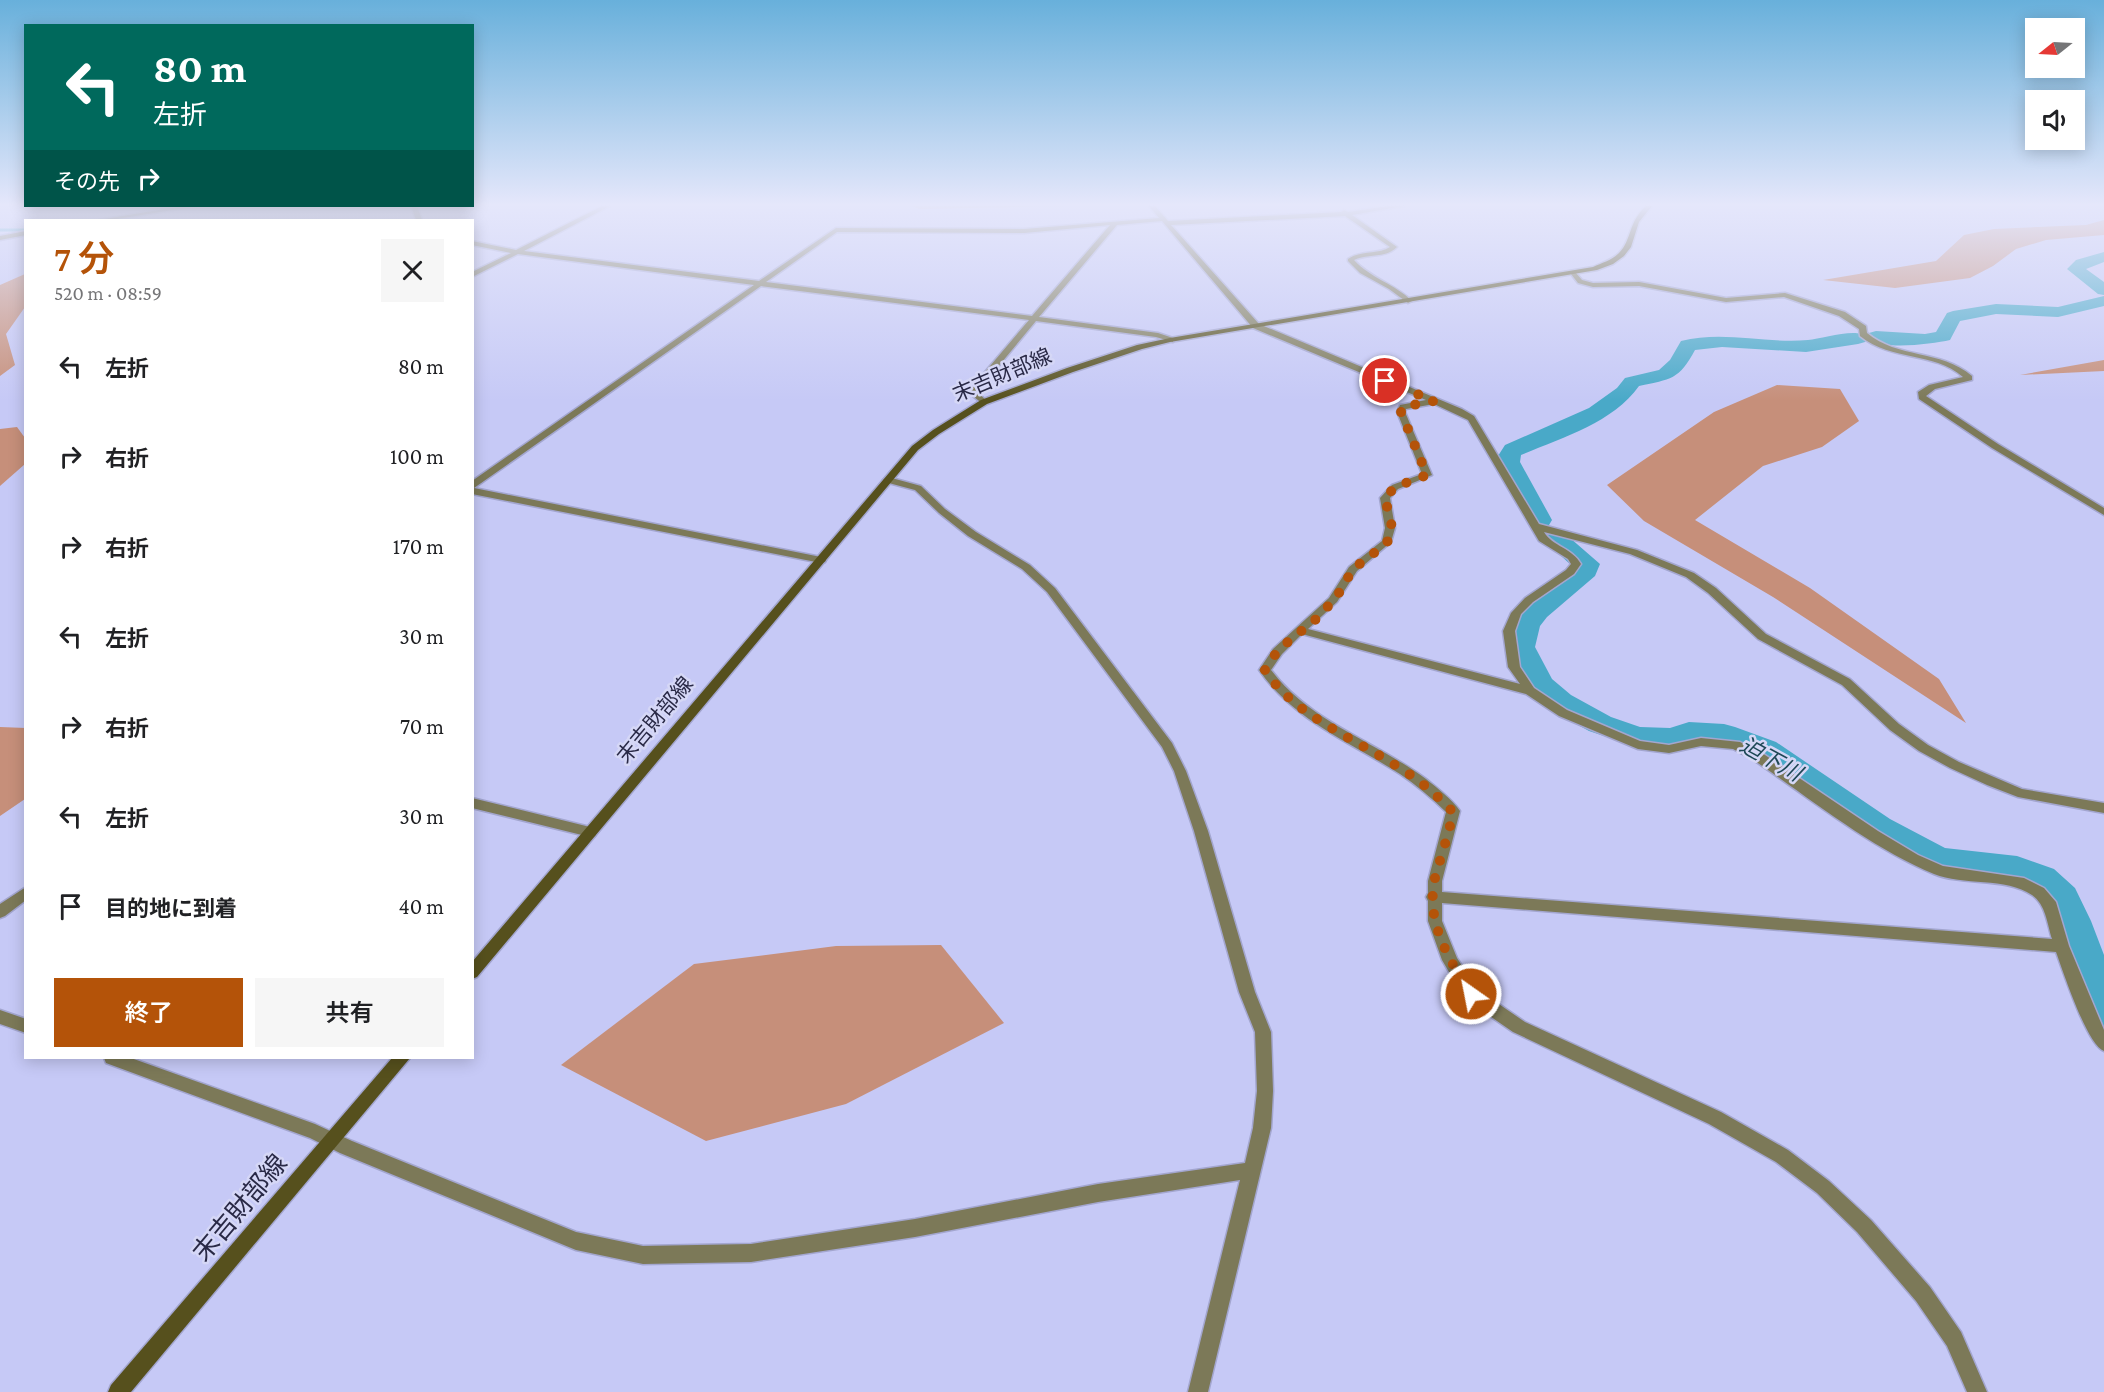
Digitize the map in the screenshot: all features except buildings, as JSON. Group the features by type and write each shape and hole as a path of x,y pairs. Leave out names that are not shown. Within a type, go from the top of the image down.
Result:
{"main road":[{"name":"末吉財部線","path":"474,971 915,448 968,410 1093,362 1170,340 1585,271"},
{"name":"末吉財部線","path":"118,1392 401,1059"}],"street":[{"path":"661,271 1158,335 1170,340"},
{"path":"474,485 778,271"},
{"path":"984,402 972,392 1075,271"},
{"path":"1209,271 1256,326 1471,418 1543,539 1572,557 1576,564 1570,572 1529,600 1516,614 1509,631 1514,667 1530,691"},
{"path":"1362,271 1392,288 1408,302"},
{"path":"1574,274 1580,282 1593,285 1639,284 1725,300 1785,295 1842,314 1863,328 1863,334 1875,343 1946,364 1964,372 1969,378 1927,388 1921,394 1922,397 1995,446 2104,512"},
{"path":"1434,401 1403,407 1401,412 1427,475 1389,491 1385,498 1392,527 1387,543 1353,569 1336,598 1270,658 1265,670 1273,684 1327,725 1430,788 1453,812 1435,881 1433,897 1435,921 1450,960 1471,994 1519,1027 1568,1052 1655,1088 1715,1118 1782,1156 1823,1187 1864,1226 1923,1294 1954,1339 1977,1392"},
{"path":"888,480 918,488 942,512 972,534 1026,567 1051,590 1168,746 1180,771 1202,831 1247,992 1263,1032 1265,1091 1262,1128 1253,1170 1198,1392"},
{"path":"474,491 821,560"},
{"path":"1534,526 1653,558 1690,575 1719,597 1753,630 1774,644 1834,674 1849,684 1884,719 1920,747 1963,770 2003,788 2025,794 2083,802 2104,808"},
{"path":"1302,631 1530,691 1563,713 1638,745 1669,750 1701,742 1736,745 1757,756 1873,835 1913,859 1941,871 2024,883 2039,892 2049,902 2061,946 2094,1029 2104,1044"},
{"path":"474,803 590,832"},
{"path":"0,912 24,894"},
{"path":"1433,897 2061,946"},
{"path":"0,1017 24,1025"},
{"path":"115,1059 332,1140 576,1241 643,1255 751,1253 915,1228 1098,1193 1253,1170"}],"shaded area":[{"path":"1877,271 1983,271 1970,278 1895,288 1823,280"},
{"path":"24,274 24,308 6,334 15,365 0,376 0,285"},
{"path":"2104,360 2104,371 2020,375"},
{"path":"1777,385 1840,389 1859,421 1822,447 1763,466 1695,520 1810,588 1939,679 1966,723 1773,597 1644,521 1607,485 1714,412"},
{"path":"17,427 24,437 24,465 0,486 0,429"},
{"path":"0,727 24,728 24,800 0,816"},
{"path":"941,945 1004,1023 846,1104 706,1141 561,1065 694,964 836,946"}],"waterway":[{"name":"迫下川","path":"2078,271 2104,290"},
{"name":"迫下川","path":"1876,337 1925,340 1943,336 1953,317 1996,309 2058,312 2104,301"},
{"name":"迫下川","path":"1540,520 1509,462 1509,456 1513,450 1596,413 1624,393 1632,382 1666,374 1678,363 1688,345 1722,341 1806,346 1858,338"},
{"name":"迫下川","path":"1553,536 1587,564 1586,570 1537,611 1526,625 1521,647 1540,684 1560,702 1600,724 1637,737 1673,739 1689,732 1724,734 1765,750 1878,828 1939,861 2017,869 2041,879 2062,898 2073,921 2104,1009"}],"route":[{"path":"1385,381 1434,401 1403,407 1401,412 1427,470 1427,475 1389,491 1385,498 1392,527 1387,543 1353,569 1336,598 1315,620 1270,658 1265,670 1273,684 1292,700 1327,725 1396,765 1430,788 1453,812 1435,881 1433,897 1435,921 1450,960 1471,994"}]}
